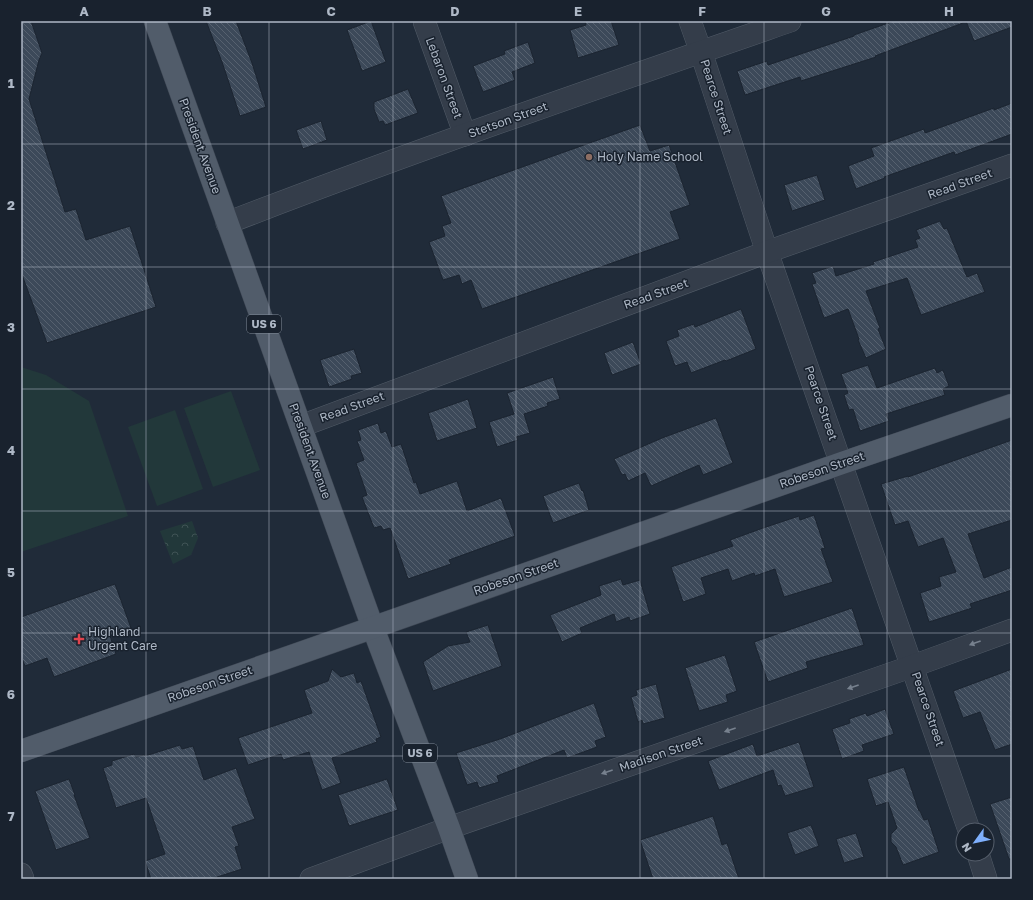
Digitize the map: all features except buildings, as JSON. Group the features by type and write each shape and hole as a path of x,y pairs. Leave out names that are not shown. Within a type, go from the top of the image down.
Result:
{"main road":[{"name":"President Avenue","path":"156,21 373,628 467,879"},
{"name":"Robeson Street","path":"21,751 842,463 1012,405"}],"street":[{"name":"Lebaron Street","path":"424,21 465,135"},
{"name":"Pearce Street","path":"690,21 767,252 966,822"},
{"name":"Stetson Street","path":"227,223 465,135 790,21"},
{"name":"Read Street","path":"301,426 767,252 1012,166"},
{"name":"Madison Street","path":"311,879 449,828 1012,630"},
{"path":"981,862 986,879"},
{"path":"21,874 23,879"}],"green space":[{"path":"21,367 46,375 89,401 128,516 21,552"},
{"path":"231,391 260,470 213,487 184,408"},
{"path":"175,410 203,489 157,506 128,427"},
{"path":"192,521 198,538 191,555 173,564 160,531"}],"place":[{"name":"Holy Name School","path":"589,157"},
{"name":"Highland Urgent Care","path":"79,639"}]}
